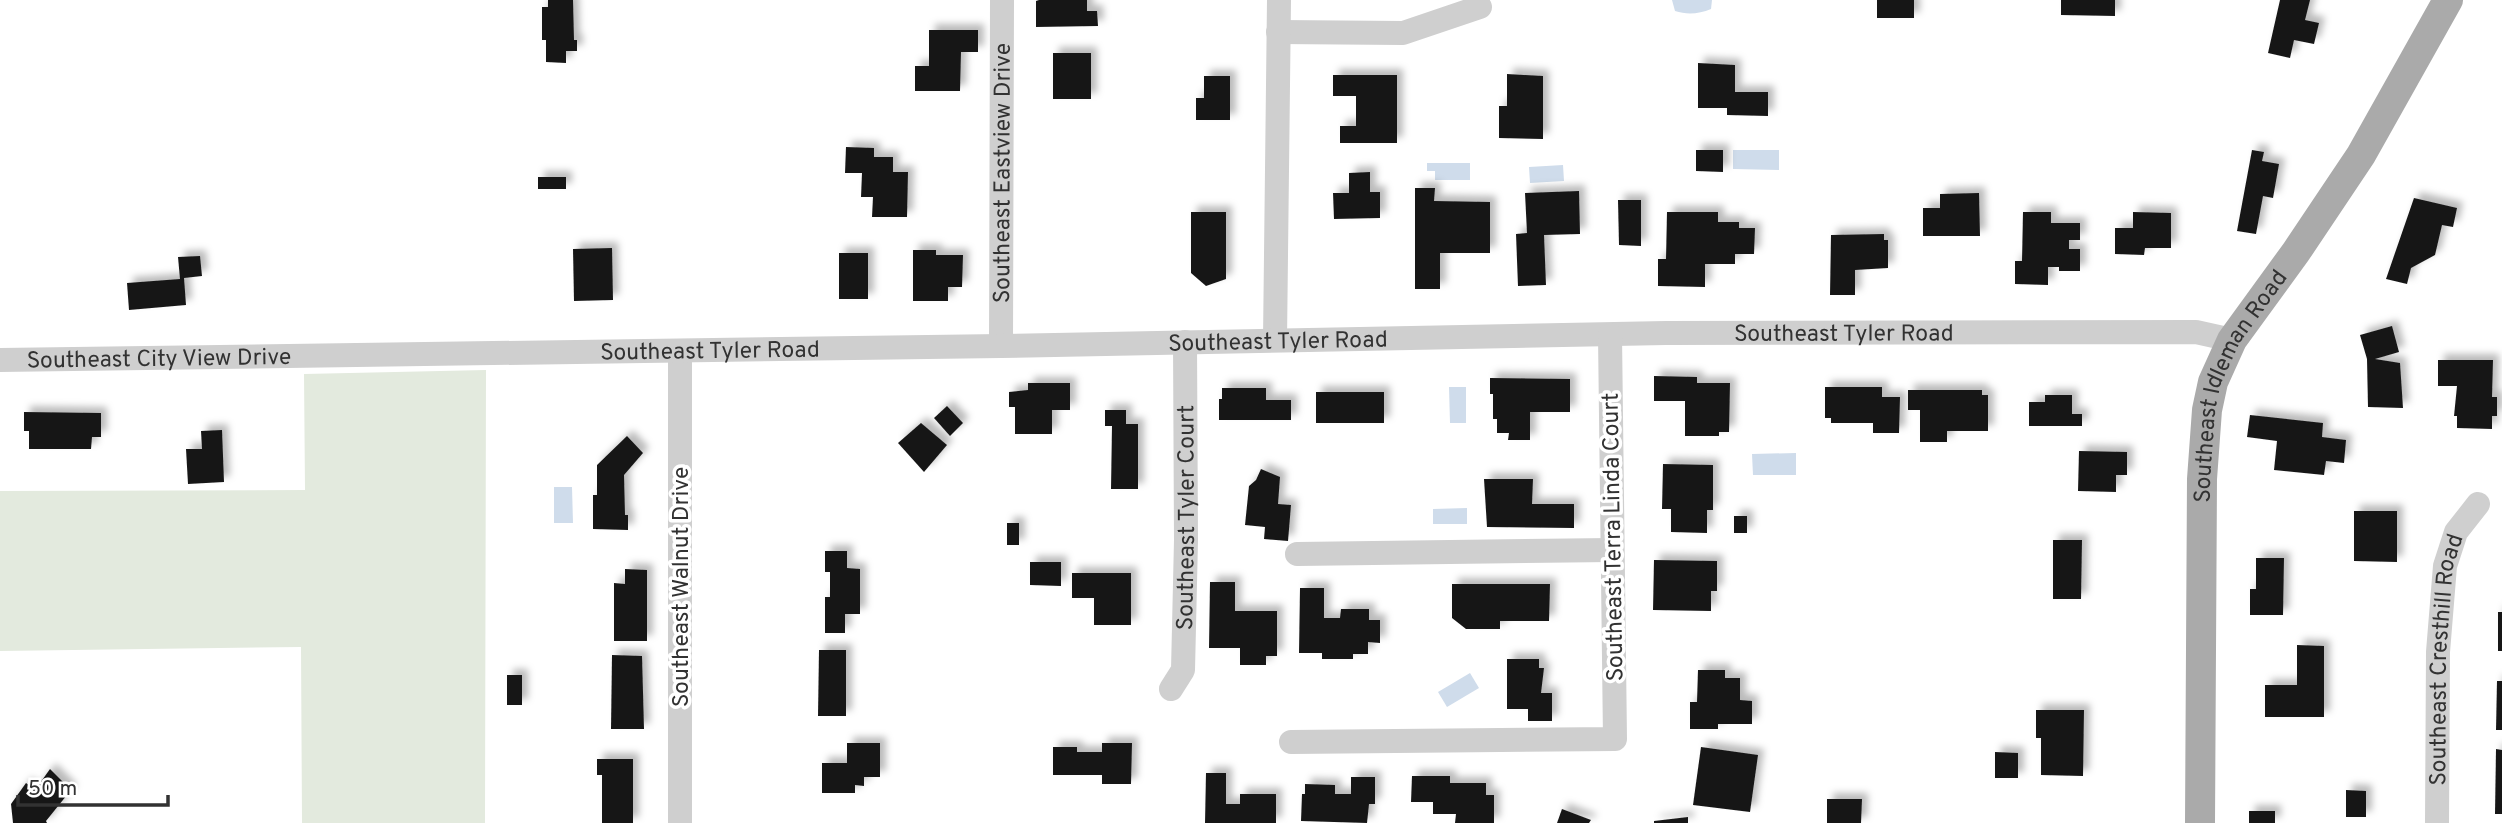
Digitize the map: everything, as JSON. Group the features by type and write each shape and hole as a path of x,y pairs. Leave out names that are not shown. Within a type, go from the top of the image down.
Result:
{"main road":[{"name":"Southeast Idleman Road","path":"2200,823 2201,520 2204,437 2214,382 2232,340 2296,253 2361,155 2448,0"}],"street":[{"name":"Southeast Eastview Drive","path":"1001,346 1002,0"},
{"path":"1275,340 1279,0"},
{"path":"1278,32 1403,33 1480,7"},
{"name":"Southeast Tyler Road","path":"320,355 1610,335 2196,332 2232,340"},
{"name":"Southeast Terra Linda Court","path":"1292,742 1615,739 1610,335"},
{"name":"Southeast Tyler Court","path":"1171,689 1183,670 1186,540 1185,342"},
{"name":"Southeast Walnut Drive","path":"680,351 680,823"},
{"name":"Southeast City View Drive","path":"0,360 320,355"},
{"name":"Southeast Cresthill Road","path":"2437,823 2438,652 2445,566 2456,532 2478,504"},
{"path":"1297,554 1612,550"}],"shaded area":[{"path":"486,370 485,823 302,823 301,647 0,651 0,491 305,490 304,374"}],"water":[{"path":"1672,0 1712,0 1711,9 1693,13 1675,11"},
{"path":"1733,150 1779,150 1779,170 1733,169"},
{"path":"1427,163 1470,163 1470,180 1435,180 1435,171 1427,171"},
{"path":"1563,165 1564,181 1530,183 1529,167"},
{"path":"1449,387 1466,387 1466,423 1450,423"},
{"path":"1796,453 1796,475 1753,475 1752,454"},
{"path":"554,487 572,487 573,523 554,523"},
{"path":"1467,508 1467,524 1433,524 1433,509"},
{"path":"1470,673 1479,688 1447,707 1438,692"}],"building":[{"path":"548,0 573,0 574,40 577,40 577,51 566,51 566,63 546,62 546,40 542,40 542,7 548,7"},
{"path":"1087,0 1087,11 1097,11 1098,26 1036,27 1036,1"},
{"path":"1877,0 1914,0 1914,18 1877,18"},
{"path":"2061,0 2115,0 2115,16 2061,15"},
{"path":"2280,0 2310,0 2305,20 2319,23 2314,44 2294,40 2290,58 2268,53"},
{"path":"929,30 978,30 978,52 961,52 960,91 915,91 915,66 929,66"},
{"path":"1053,53 1091,53 1091,99 1053,99"},
{"path":"1698,63 1735,65 1735,92 1768,92 1768,116 1727,115 1727,108 1698,108"},
{"path":"1507,74 1543,76 1543,139 1499,138 1499,106 1507,106"},
{"path":"1333,75 1397,75 1397,143 1340,143 1340,126 1356,126 1356,96 1333,96"},
{"path":"1204,76 1230,76 1230,120 1196,120 1196,98 1204,98"},
{"path":"846,147 874,148 874,157 893,157 893,172 908,172 907,217 872,217 873,197 861,197 862,173 845,173"},
{"path":"1696,150 1723,150 1723,172 1696,171"},
{"path":"2252,150 2264,152 2262,161 2279,164 2273,198 2263,196 2256,234 2237,231"},
{"path":"1370,172 1370,192 1380,192 1380,218 1334,219 1333,193 1349,193 1349,173"},
{"path":"538,177 566,177 566,189 538,189"},
{"path":"1415,188 1435,188 1434,201 1490,202 1490,253 1440,253 1440,289 1415,289"},
{"path":"1579,191 1580,234 1544,235 1546,285 1518,286 1516,234 1527,233 1525,193"},
{"path":"1979,193 1980,236 1923,236 1923,208 1940,208 1940,194"},
{"path":"2414,198 2457,208 2453,227 2442,225 2435,255 2411,268 2407,284 2386,279"},
{"path":"1618,200 1641,200 1641,246 1619,245"},
{"path":"1191,212 1226,212 1226,279 1206,286 1191,273"},
{"path":"1667,212 1718,212 1718,222 1739,222 1739,228 1755,228 1754,254 1735,254 1735,264 1705,264 1705,287 1658,286 1658,259 1666,259"},
{"path":"2023,212 2051,212 2051,223 2080,223 2080,240 2069,240 2069,249 2080,249 2080,271 2059,271 2059,267 2048,267 2048,285 2015,284 2015,261 2022,261"},
{"path":"2133,212 2171,213 2171,248 2145,248 2144,255 2115,254 2115,228 2133,228"},
{"path":"1884,234 1884,240 1888,240 1888,268 1855,270 1855,295 1830,295 1831,235"},
{"path":"612,248 613,300 574,301 573,249"},
{"path":"913,250 936,250 936,255 963,255 962,287 948,287 948,301 913,301"},
{"path":"839,253 868,253 868,299 839,299"},
{"path":"200,256 202,276 184,278 186,305 129,310 127,283 180,279 178,257"},
{"path":"2392,326 2399,352 2375,359 2400,363 2403,408 2368,407 2367,359 2360,335"},
{"path":"2438,360 2493,360 2492,397 2497,397 2497,416 2492,416 2492,429 2457,428 2457,416 2454,416 2457,386 2438,386"},
{"path":"1654,376 1697,377 1697,383 1730,383 1729,432 1719,432 1719,436 1685,436 1685,401 1654,401"},
{"path":"1490,378 1570,379 1570,412 1530,412 1530,440 1508,440 1509,433 1497,433 1497,419 1493,419"},
{"path":"1028,383 1070,383 1070,410 1052,410 1052,434 1015,434 1015,407 1009,407 1009,392 1028,390"},
{"path":"1825,387 1882,387 1882,397 1900,397 1899,433 1873,433 1873,423 1831,423 1831,418 1825,418"},
{"path":"1222,388 1266,388 1266,400 1291,400 1291,420 1219,420"},
{"path":"1908,390 1982,390 1982,395 1988,395 1988,431 1947,431 1947,442 1920,442 1920,410 1908,410"},
{"path":"1316,392 1384,392 1384,423 1316,423"},
{"path":"2045,395 2072,395 2072,414 2082,414 2082,426 2029,426 2029,402 2045,402"},
{"path":"947,406 963,423 950,436 934,418"},
{"path":"1105,410 1126,410 1126,424 1138,424 1138,489 1111,489 1112,426 1105,426"},
{"path":"24,412 101,413 101,437 92,437 91,449 29,449 29,431 24,431"},
{"path":"2250,415 2323,423 2322,437 2346,440 2344,463 2326,461 2324,475 2274,470 2277,441 2247,437"},
{"path":"921,423 947,445 924,472 898,443"},
{"path":"222,430 224,482 188,484 186,449 202,449 201,431"},
{"path":"627,436 643,453 624,475 628,530 593,529 593,495 597,495 597,465"},
{"path":"2079,451 2127,452 2127,475 2116,475 2116,492 2078,491"},
{"path":"1663,464 1713,465 1713,510 1707,510 1707,533 1671,532 1671,509 1662,509"},
{"path":"1261,469 1280,477 1278,504 1291,505 1288,541 1264,539 1265,527 1245,525 1249,486 1256,480"},
{"path":"1484,479 1533,479 1532,504 1574,504 1574,528 1487,527"},
{"path":"2354,511 2397,511 2397,562 2354,561"},
{"path":"1734,516 1747,516 1747,533 1734,533"},
{"path":"1007,523 1019,523 1019,545 1007,545"},
{"path":"2053,540 2082,540 2081,599 2053,599"},
{"path":"825,551 847,551 847,568 860,569 860,614 845,614 845,633 825,633 825,597 830,597 830,572 825,572"},
{"path":"2256,558 2284,558 2283,615 2250,615 2250,589 2256,589"},
{"path":"1654,560 1717,561 1717,591 1711,591 1711,611 1653,610"},
{"path":"1030,562 1061,562 1061,586 1030,585"},
{"path":"625,569 647,570 647,641 614,641 614,583 625,584"},
{"path":"1072,573 1131,573 1131,625 1094,625 1094,598 1072,598"},
{"path":"1210,582 1235,582 1235,611 1277,611 1277,656 1266,656 1266,665 1240,665 1240,648 1209,648"},
{"path":"1452,584 1550,584 1549,621 1500,621 1500,629 1466,629 1452,618"},
{"path":"1300,588 1324,588 1324,618 1340,618 1341,609 1369,609 1369,620 1380,620 1380,643 1368,642 1368,654 1353,654 1353,659 1322,659 1322,653 1299,653"},
{"path":"2498,612 2502,612 2502,651 2498,651"},
{"path":"2297,645 2324,646 2324,717 2265,717 2265,685 2297,685"},
{"path":"819,650 846,650 846,716 818,716"},
{"path":"612,655 642,656 644,729 611,729"},
{"path":"1507,659 1539,659 1539,668 1544,668 1541,693 1552,693 1552,721 1528,721 1528,709 1507,709"},
{"path":"1698,670 1725,670 1725,678 1740,678 1740,700 1752,701 1752,724 1718,724 1718,729 1690,729 1690,702 1697,702"},
{"path":"507,675 522,675 522,705 507,705"},
{"path":"2497,681 2502,681 2502,730 2496,730"},
{"path":"2036,710 2084,710 2083,776 2041,775 2041,738 2036,738"},
{"path":"847,743 880,743 880,777 864,777 864,786 855,785 855,793 822,793 822,763 847,763"},
{"path":"1102,743 1132,743 1131,784 1102,784 1102,775 1053,775 1053,747 1077,747 1077,752 1102,752"},
{"path":"1701,747 1758,755 1750,812 1693,805"},
{"path":"2496,749 2502,750 2502,814 2495,814"},
{"path":"1995,752 2018,753 2018,778 1995,778"},
{"path":"597,759 633,759 633,823 602,823 602,775 597,775"},
{"path":"50,769 71,790 47,823 13,823 11,804 26,783 35,790"},
{"path":"1206,773 1226,773 1226,804 1240,804 1240,794 1276,794 1276,823 1205,823"},
{"path":"1412,776 1450,776 1450,783 1486,783 1486,795 1494,795 1494,823 1455,823 1456,814 1433,814 1433,802 1411,802"},
{"path":"1351,777 1375,777 1375,804 1369,804 1367,823 1301,821 1305,784 1335,785 1335,794 1351,794"},
{"path":"2346,790 2366,791 2366,817 2346,817"},
{"path":"1827,799 1862,799 1861,823 1827,823"},
{"path":"1562,809 1591,820 1589,823 1557,823"},
{"path":"2249,811 2275,811 2275,823 2249,823"},
{"path":"1688,817 1688,823 1654,823 1654,821"}]}
